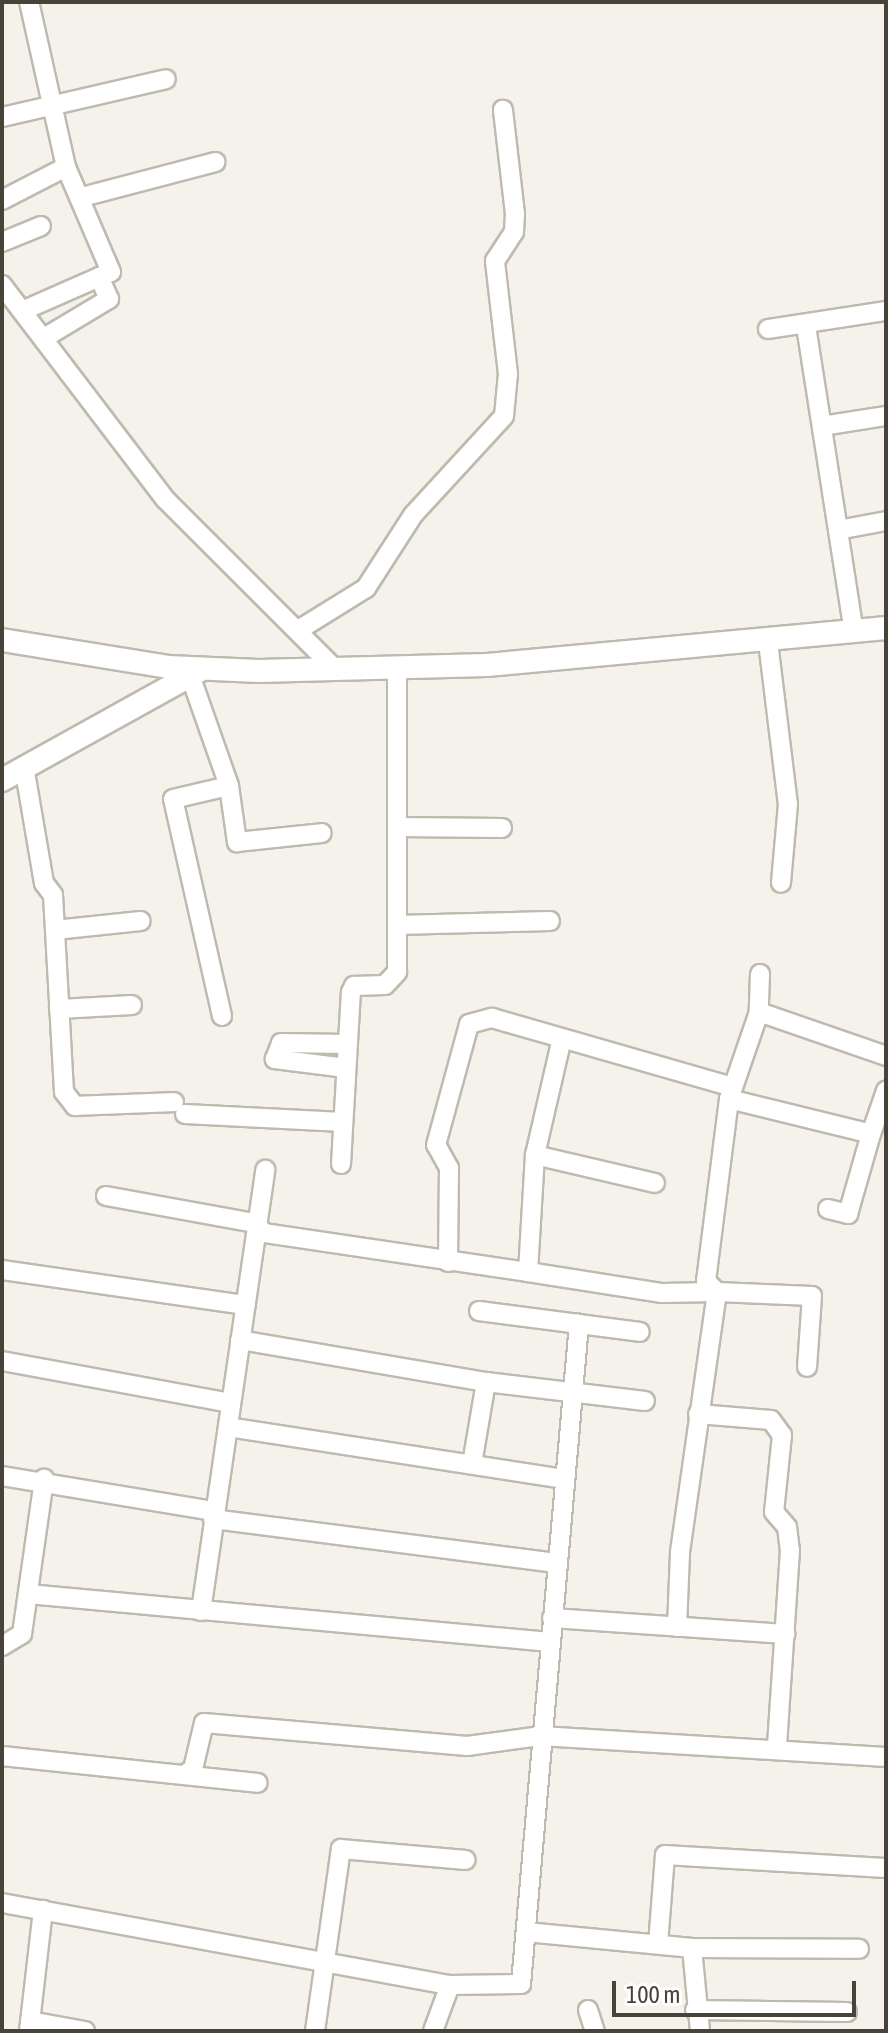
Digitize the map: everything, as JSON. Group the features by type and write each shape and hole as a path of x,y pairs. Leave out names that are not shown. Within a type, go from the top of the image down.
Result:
{"street":[{"path":"22,311 111,272 82,197 66,167 50,109 29,2"},
{"path":"2,117 50,109 166,79"},
{"path":"300,629 366,588 413,515 504,416 508,374 495,261 514,232 515,214 503,110"},
{"path":"82,197 215,162"},
{"path":"2,200 66,167"},
{"path":"2,242 41,226"},
{"path":"44,338 109,299 99,277"},
{"path":"2,285 166,500 300,629 336,670"},
{"path":"768,329 806,326 886,311"},
{"path":"806,326 854,632"},
{"path":"822,426 886,416"},
{"path":"838,530 886,521"},
{"path":"2,640 196,672 397,669 768,642 886,628"},
{"path":"768,642 788,804 781,883"},
{"path":"341,1164 347,1044 354,986 393,981 397,925 397,669"},
{"path":"2,780 25,772 196,672"},
{"path":"196,672 229,786 237,842 322,833"},
{"path":"25,772 55,930 68,1100 343,1122"},
{"path":"222,1016 173,799 229,786"},
{"path":"397,827 502,828"},
{"path":"55,930 141,921"},
{"path":"397,925 550,921"},
{"path":"717,1292 706,1281 708,1237 731,1093 759,1012 760,974"},
{"path":"59,1009 132,1005"},
{"path":"759,1012 886,1056"},
{"path":"448,1262 449,1168 436,1145 469,1024 492,1018 561,1042 871,1134"},
{"path":"528,1272 535,1155 561,1042"},
{"path":"346,1068 275,1059 281,1043 347,1044"},
{"path":"828,1209 848,1214 886,1091"},
{"path":"535,1155 655,1183"},
{"path":"201,1611 265,1170"},
{"path":"106,1196 255,1223 264,1233 662,1293 812,1296 807,1367"},
{"path":"2,1270 245,1305"},
{"path":"677,1627 698,1414 717,1292"},
{"path":"479,1311 640,1332"},
{"path":"2,1903 327,1964 412,1973 450,1985 521,1984 570,1392 579,1324"},
{"path":"240,1340 486,1382 645,1401"},
{"path":"2,1361 231,1403"},
{"path":"472,1464 486,1382"},
{"path":"698,1414 771,1420 782,1435 774,1512 787,1527 790,1550 777,1747"},
{"path":"228,1427 564,1479"},
{"path":"2,1476 44,1479 214,1515 557,1563"},
{"path":"2,1646 22,1634 44,1479"},
{"path":"28,1594 550,1642"},
{"path":"552,1618 785,1634"},
{"path":"184,1775 193,1769 204,1723 467,1746 541,1736 777,1747 886,1757"},
{"path":"2,1756 258,1783"},
{"path":"315,2031 327,1964 341,1849 349,1844 466,1860"},
{"path":"658,1944 665,1855 886,1868"},
{"path":"43,1910 29,2026 85,2031"},
{"path":"526,1932 692,1948 859,1949"},
{"path":"692,1948 695,2010 700,2031"},
{"path":"433,2031 450,1985"},
{"path":"588,2010 595,2031"},
{"path":"695,2010 847,2012"}]}
